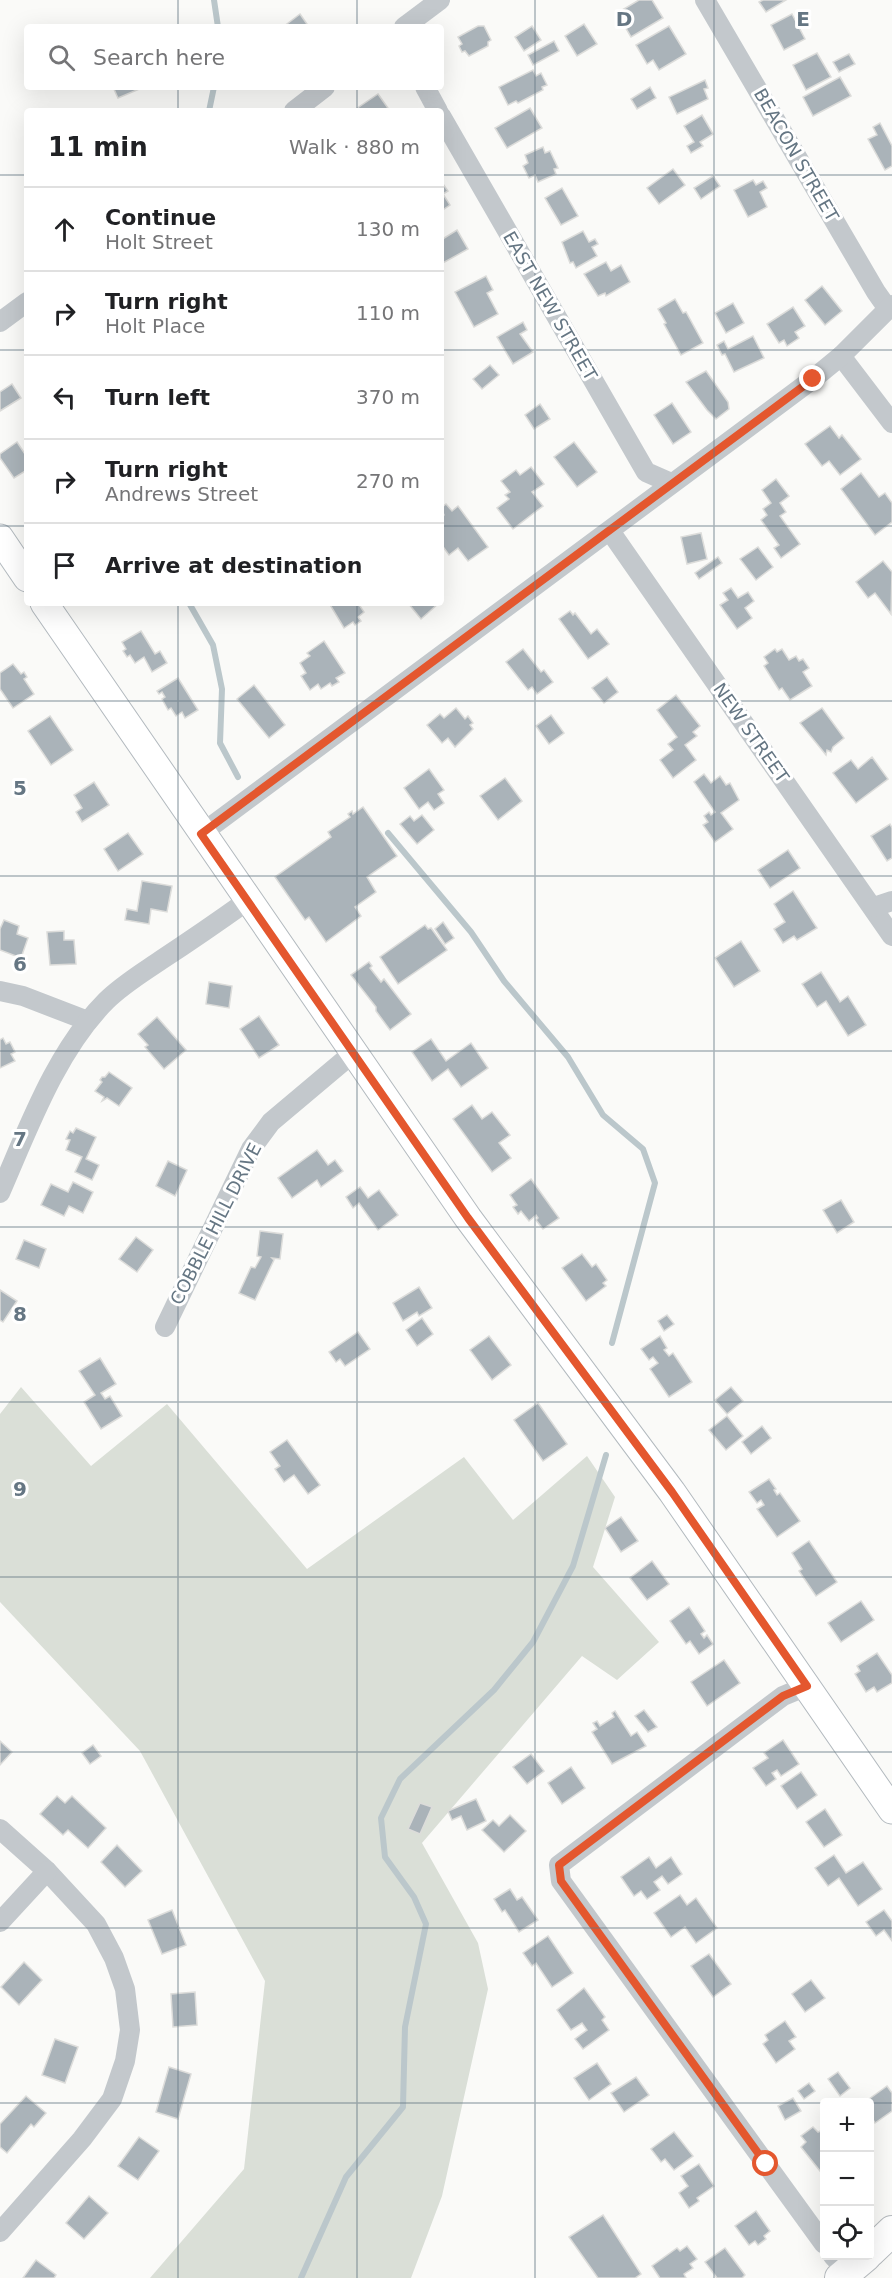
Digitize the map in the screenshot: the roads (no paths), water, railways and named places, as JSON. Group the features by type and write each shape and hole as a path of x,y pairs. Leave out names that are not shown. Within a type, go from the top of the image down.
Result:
{"main road":[{"path":"0,538 24,574"},
{"path":"46,606 201,834 468,1218 672,1492 892,1810"},
{"path":"851,2263 892,2231"}],"street":[{"path":"408,24 440,0"},
{"name":"BEACON STREET","path":"705,0 876,292 890,307"},
{"path":"298,108 321,90"},
{"path":"426,90 436,108"},
{"name":"EAST NEW STREET","path":"444,121 645,472 671,483"},
{"path":"0,322 24,304"},
{"path":"201,834 813,379 841,356 890,307"},
{"path":"841,356 892,423"},
{"name":"NEW STREET","path":"610,531 883,904 892,936"},
{"path":"0,1193 38,1107 67,1052 88,1022 106,1001 134,978 248,901"},
{"path":"0,991 23,996 88,1022"},
{"name":"COBBLE HILL DRIVE","path":"165,1327 251,1149 271,1122 353,1053"},
{"path":"807,1686 783,1696 559,1865 561,1881 820,2237"},
{"path":"0,1829 47,1871 96,1924 114,1958 125,1989 130,2030 125,2061 112,2099 82,2139 0,2232"},
{"path":"0,1922 47,1871"}],"waterway":[{"path":"214,0 218,24"},
{"path":"210,108 213,90"},
{"path":"191,606 213,645 222,689 220,743 238,777"},
{"path":"388,833 471,932 504,981 568,1057 603,1115 643,1149 655,1183 612,1343"},
{"path":"301,2278 346,2177 403,2107 405,2027 426,1924 414,1897 385,1857 381,1818 400,1779 494,1690 533,1642 573,1566 606,1455"}]}
